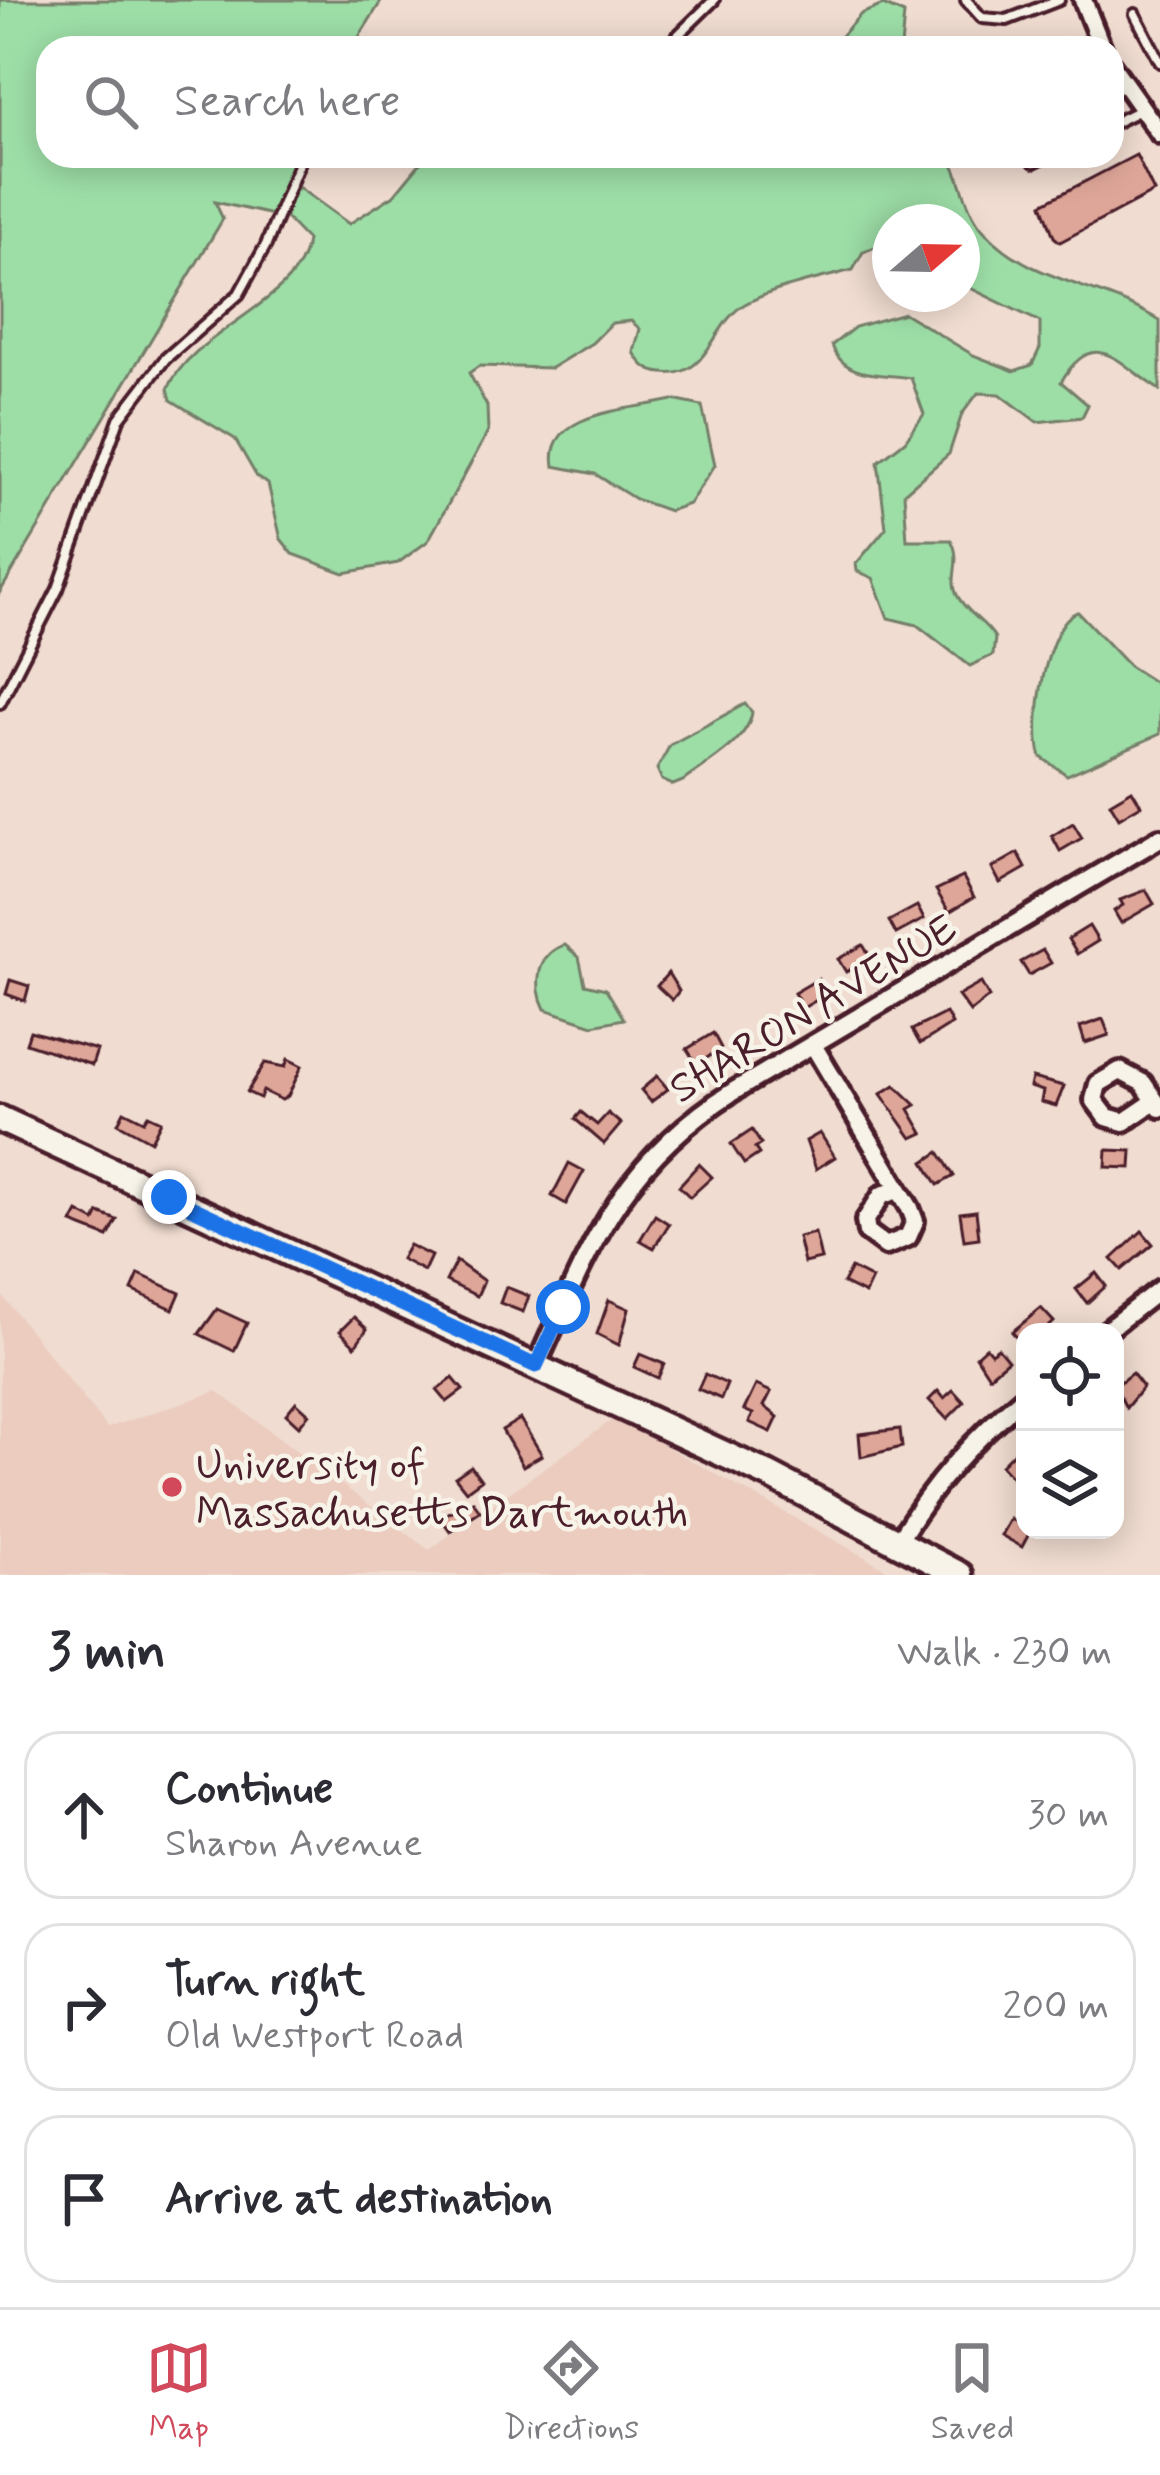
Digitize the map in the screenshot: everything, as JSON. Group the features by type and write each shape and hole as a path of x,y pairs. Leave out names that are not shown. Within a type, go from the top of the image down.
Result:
{"main road":[{"path":"0,1119 536,1366 899,1540 960,1575"}],"street":[{"path":"1083,0 1097,36"},
{"path":"1124,81 1160,134"},
{"name":"SHARON AVENUE","path":"536,1366 610,1208 649,1159 694,1117 1160,838"},
{"path":"813,1045 898,1190"},
{"path":"1117,1323 1160,1289"},
{"path":"899,1540 952,1464 1016,1404"}],"lane":[{"path":"676,36 714,0"},
{"path":"966,0 982,18 1007,20 1059,0"},
{"path":"1135,14 1160,62"},
{"path":"0,703 58,589 119,419 164,359 239,294 266,245 297,168"}],"shaded area":[{"name":"University of Massachusetts Dartmouth","path":"0,1293 107,1428 217,1391 429,1550 615,1418 897,1575 0,1575"}],"green space":[{"path":"0,0 382,0 360,36 36,36 36,168 292,168 291,182 349,224 394,195 416,168 955,168 969,204 872,204 872,248 863,252 853,270 745,304 700,359 678,373 658,372 642,364 634,352 640,329 631,321 612,323 592,343 551,368 479,366 469,373 487,406 488,432 428,541 398,563 344,573 293,554 281,539 268,484 257,477 235,439 171,400 168,389 181,368 286,281 300,262 307,240 286,218 215,202 223,219 0,592"},
{"path":"883,5 904,14 902,36 841,36 861,14"},
{"path":"980,224 1025,263 1160,321 1160,390 1098,352 1074,364 1061,382 1088,405 1082,417 1037,422 1000,394 978,393 962,414 949,454 904,493 907,540 951,540 957,595 995,638 993,655 970,666 917,625 888,618 873,578 857,571 856,564 886,528 878,462 905,441 924,414 911,378 854,369 837,356 832,345 855,327 904,313 973,355 1014,371 1032,365 1040,348 1040,322 980,293"},
{"path":"673,400 702,406 715,465 689,504 669,511 635,499 595,474 554,466 555,447 577,423"},
{"path":"1078,612 1129,666 1160,686 1160,734 1067,775 1041,757 1039,700 1057,634"},
{"path":"745,704 752,712 735,742 683,781 673,785 662,780 657,769 670,745"},
{"path":"565,945 579,957 585,984 606,989 624,1019 593,1025 545,1009 540,971 548,955"}],"building":[{"path":"1136,155 1154,192 1060,242 1054,237 1042,204 1111,168 1124,168 1124,161"},
{"path":"1132,790 1141,805 1119,818 1110,803"},
{"path":"1073,823 1082,838 1060,851 1052,836"},
{"path":"1018,853 1026,868 1000,883 992,868"},
{"path":"963,877 974,897 949,912 936,890"},
{"path":"1146,890 1154,904 1121,923 1114,911 1123,905 1120,900"},
{"path":"917,906 924,919 896,934 889,921"},
{"path":"1089,926 1098,941 1077,954 1068,939"},
{"path":"863,945 871,958 846,972 838,959"},
{"path":"1043,950 1051,963 1029,975 1021,962"},
{"path":"668,973 679,991 672,1000 657,986"},
{"path":"818,979 827,994 803,1008 794,993"},
{"path":"10,980 29,986 25,1001 6,994"},
{"path":"981,983 989,997 970,1012 958,996"},
{"path":"946,1013 952,1024 920,1044 912,1030"},
{"path":"1103,1019 1109,1035 1085,1043 1080,1027"},
{"path":"30,1031 97,1050 92,1065 26,1043"},
{"path":"713,1033 721,1048 697,1065 687,1049"},
{"path":"288,1059 302,1066 288,1096 282,1100 263,1091 260,1098 247,1092 265,1063 285,1067"},
{"path":"657,1076 668,1089 651,1102 641,1090"},
{"path":"1032,1078 1064,1086 1056,1106 1041,1102 1043,1091 1030,1087"},
{"path":"895,1085 916,1105 909,1109 923,1133 912,1138 881,1094"},
{"path":"124,1111 144,1121 148,1115 161,1121 151,1141 118,1123"},
{"path":"581,1112 597,1125 608,1113 621,1124 604,1144 575,1119"},
{"path":"752,1130 761,1144 755,1148 759,1154 744,1164 731,1144"},
{"path":"820,1133 835,1157 816,1169 806,1141"},
{"path":"1107,1150 1132,1151 1131,1168 1106,1167"},
{"path":"939,1152 954,1176 938,1185 924,1162"},
{"path":"569,1163 584,1171 566,1204 552,1196"},
{"path":"699,1164 712,1177 690,1197 679,1186"},
{"path":"976,1211 979,1238 964,1240 960,1213"},
{"path":"78,1212 95,1221 99,1213 117,1220 108,1237 72,1223"},
{"path":"655,1215 669,1224 654,1248 640,1240"},
{"path":"1142,1231 1153,1244 1122,1270 1112,1259"},
{"path":"815,1233 821,1259 804,1263 798,1237"},
{"path":"409,1245 431,1256 424,1271 401,1259"},
{"path":"456,1261 484,1281 477,1296 446,1281"},
{"path":"851,1268 872,1279 865,1294 843,1283"},
{"path":"1096,1273 1106,1286 1087,1303 1076,1289"},
{"path":"139,1274 180,1293 173,1309 132,1290"},
{"path":"506,1287 529,1296 523,1312 500,1303"},
{"path":"609,1300 629,1309 619,1345 597,1334"},
{"path":"1041,1308 1054,1322 1053,1323 1023,1323"},
{"path":"217,1309 247,1323 234,1351 199,1334"},
{"path":"354,1317 367,1329 355,1346 340,1331"},
{"path":"986,1347 991,1353 998,1348 1008,1360 989,1376 976,1356"},
{"path":"640,1354 664,1364 658,1378 634,1367"},
{"path":"1132,1373 1143,1387 1126,1408 1124,1404 1124,1379"},
{"path":"705,1374 727,1384 721,1399 698,1389"},
{"path":"453,1378 463,1390 447,1402 437,1390"},
{"path":"756,1385 771,1392 764,1406 778,1417 771,1432 749,1422 753,1414 744,1410"},
{"path":"953,1390 964,1402 947,1419 929,1400 938,1391 944,1398"},
{"path":"296,1402 309,1414 299,1426 286,1414"},
{"path":"520,1419 542,1455 523,1466 502,1430"},
{"path":"900,1429 902,1447 861,1457 859,1434"},
{"path":"1016,1450 1012,1477 1001,1465"},
{"path":"471,1466 481,1480 466,1491 455,1477"},
{"path":"473,1501 480,1511 450,1531 440,1517"},
{"path":"1010,1519 1016,1522 1016,1539 1026,1539 1022,1547 1001,1535"}],"place":[{"name":"University of Massachusetts Dartmouth","path":"172,1487"}],"route":[{"path":"169,1197 536,1366 563,1307"}]}
